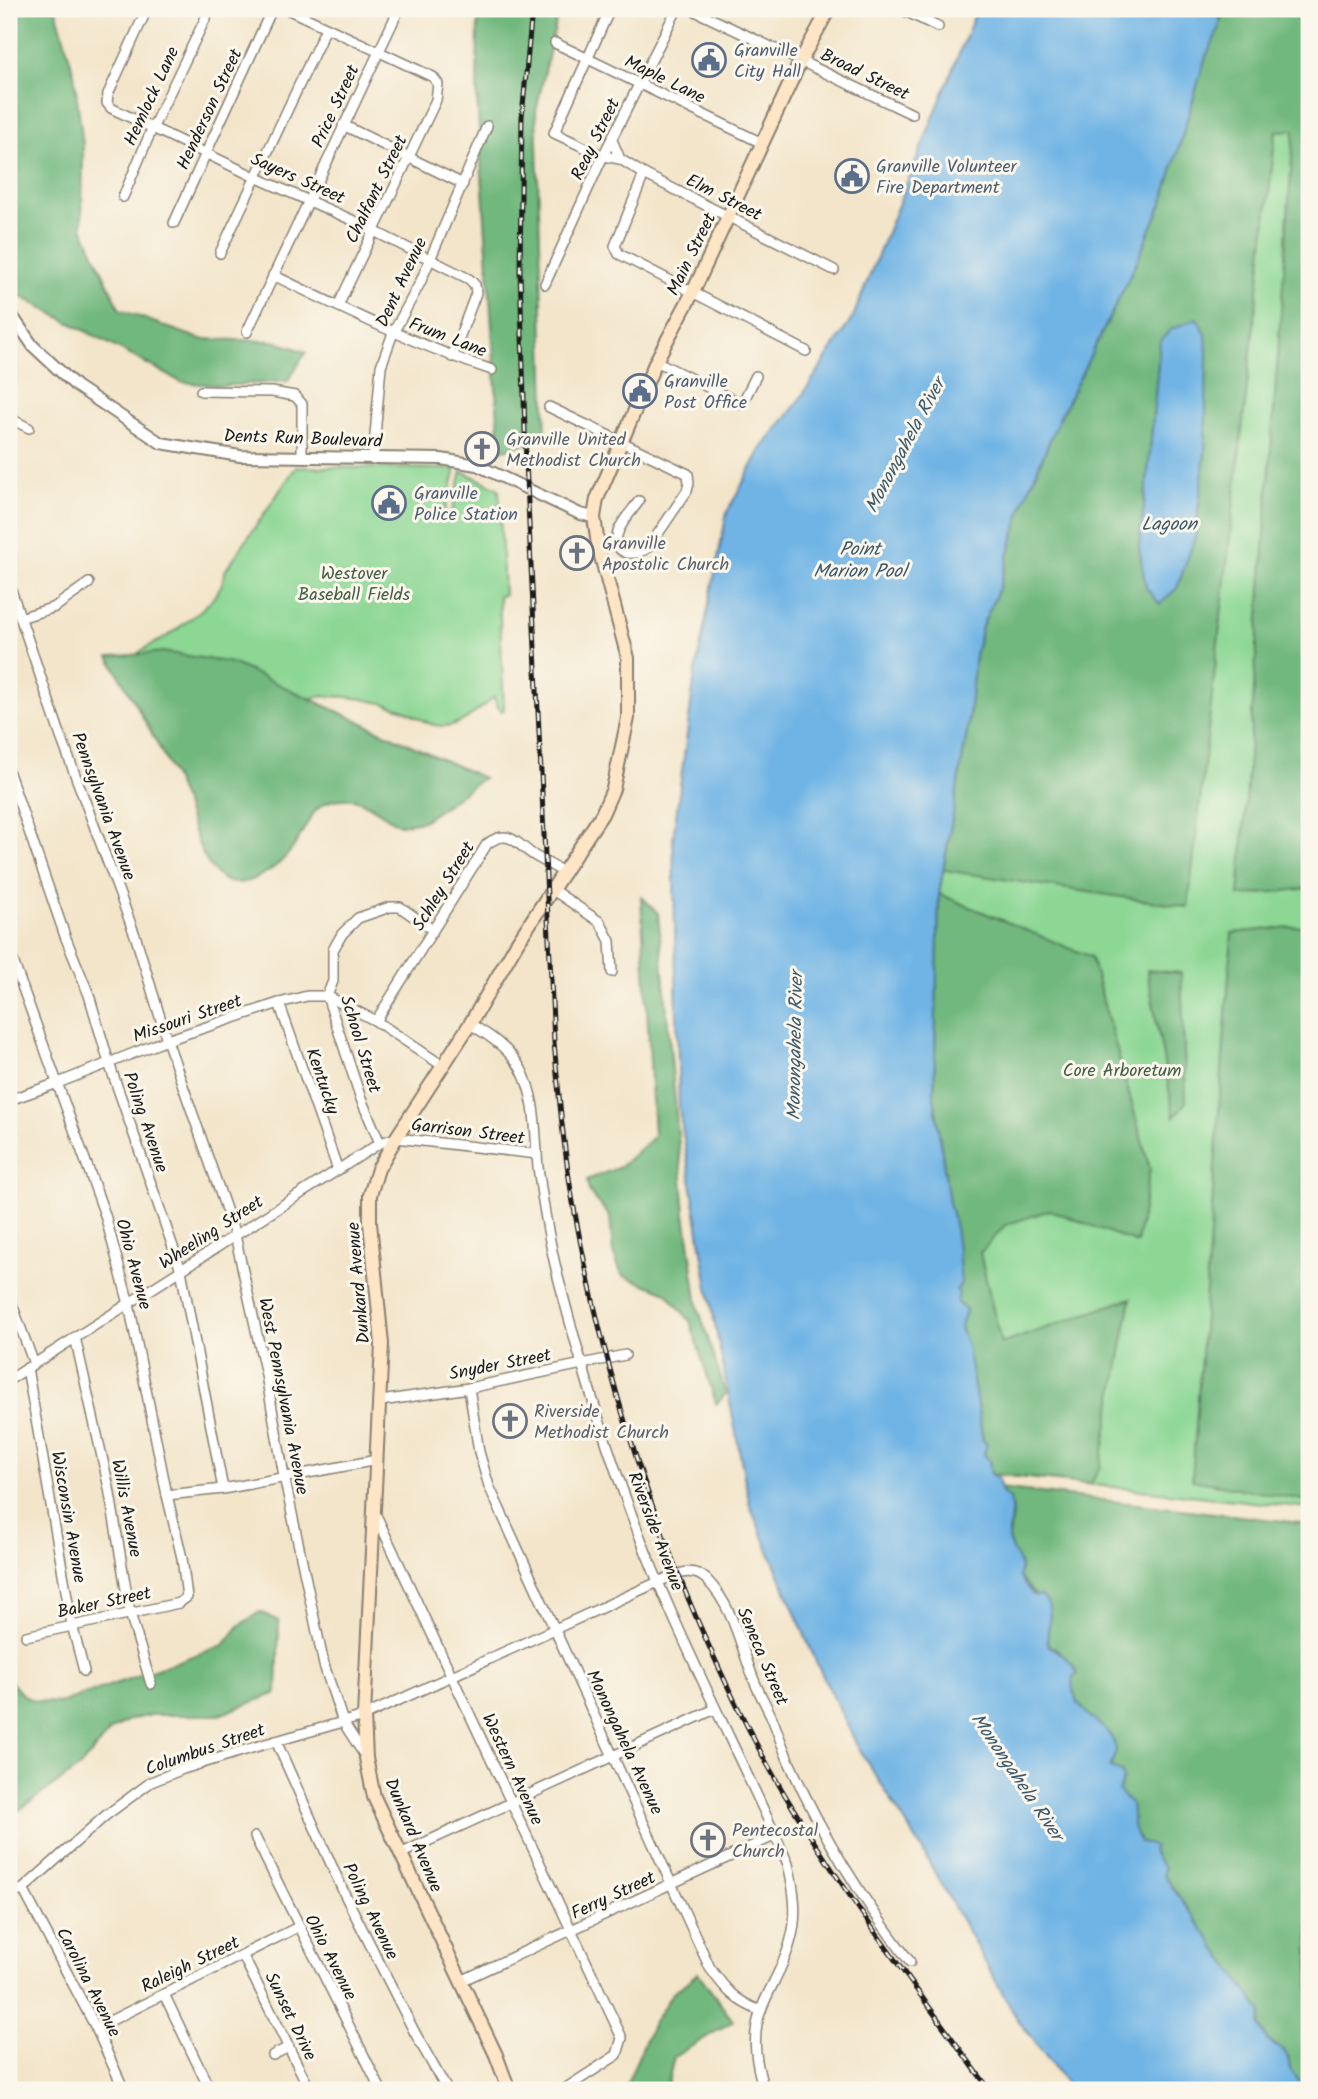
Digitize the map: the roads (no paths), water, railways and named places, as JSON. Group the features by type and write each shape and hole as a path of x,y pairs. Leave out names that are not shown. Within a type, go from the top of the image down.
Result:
{"main road":[{"name":"Main Street","path":"594,517 597,499 656,361 693,292 801,60 829,9"},
{"name":"Dunkard Avenue","path":"509,2090 496,2055 374,1797 366,1758 364,1716 382,1344 370,1223 370,1195 378,1169 396,1138 470,1024 517,943 602,814 613,789 628,718 628,659 600,553 594,517"}],"street":[{"name":"Sayers Street","path":"147,9 114,76 107,103 111,108 352,220 469,279 475,285 476,293 452,357"},
{"name":"Hemlock Lane","path":"123,197 152,129 210,9"},
{"name":"Henderson Street","path":"174,223 272,9"},
{"path":"287,9 377,51"},
{"name":"Price Street","path":"247,332 399,9"},
{"path":"610,9 554,133 604,156 620,159"},
{"name":"Reay Street","path":"545,284 604,156 677,9"},
{"name":"Broad Street","path":"691,9 912,114"},
{"path":"901,9 938,27"},
{"path":"220,253 326,28"},
{"name":"Maple Lane","path":"555,43 762,144"},
{"name":"Chalfant Street","path":"338,306 436,100 438,84 433,77 377,51"},
{"path":"343,125 463,184"},
{"name":"Dent Avenue","path":"373,458 381,366 393,333 430,260 487,126"},
{"path":"612,140 620,159"},
{"name":"Elm Street","path":"620,159 644,174 834,270"},
{"path":"644,174 615,246 619,254 806,351"},
{"name":"Frum Lane","path":"273,275 393,333 492,370"},
{"name":"Dents Run Boulevard","path":"9,311 33,346 76,386 161,443 240,456 441,458 477,466 580,514 594,517"},
{"path":"656,361 739,403 743,402 757,376"},
{"path":"201,391 272,392 295,396 302,404 302,456"},
{"path":"549,407 688,474 690,483 687,491 649,547 641,553 632,554 618,547 616,538 618,530 639,501"},
{"path":"9,418 29,428"},
{"path":"600,553 618,547"},
{"path":"20,618 55,607 89,583"},
{"name":"Pennsylvania Avenue","path":"9,584 61,737 136,938 167,1040"},
{"name":"Poling Avenue","path":"9,773 65,936 89,995 109,1063 181,1270 223,1489"},
{"name":"Schley Street","path":"376,1021 487,844 495,838 505,836 565,873"},
{"path":"553,890 600,922 610,941 612,972"},
{"name":"School Street","path":"380,1143 361,1099 327,996 333,981 333,950 349,925 358,918 390,907 400,907 433,930"},
{"name":"Ohio Avenue","path":"9,950 105,1215 130,1304 182,1558 187,1597"},
{"name":"Missouri Street","path":"9,1100 167,1040 279,1003 307,996 327,996"},
{"path":"327,996 376,1021 443,1066"},
{"name":"Kentucky","path":"279,1003 338,1170"},
{"name":"Riverside Avenue","path":"470,1024 504,1047 520,1066 529,1086 550,1241 611,1456 658,1582 788,1864 794,1890 792,1939 761,2011"},
{"name":"West Pennsylvania Avenue","path":"167,1040 235,1235 324,1665 343,1722 366,1758"},
{"name":"Wheeling Street","path":"9,1380 380,1143 396,1138"},
{"name":"Garrison Street","path":"396,1138 537,1154"},
{"name":"Wisconsin Avenue","path":"9,1296 30,1366 72,1625 84,1671"},
{"name":"Willis Avenue","path":"75,1338 109,1488 130,1613 151,1684"},
{"name":"Snyder Street","path":"381,1401 469,1388 625,1355"},
{"name":"Monongahela Avenue","path":"469,1388 482,1469 710,1968 724,1988 741,2004 761,2011"},
{"path":"167,1495 223,1489 377,1460"},
{"name":"Western Avenue","path":"375,1513 622,2038 617,2055 563,2090"},
{"name":"Seneca Street","path":"364,1716 658,1582 677,1574 695,1572 705,1578 713,1588 738,1633 752,1677 824,1834 880,1923 911,1962"},
{"name":"Baker Street","path":"26,1636 179,1603 187,1597"},
{"path":"400,1854 715,1709"},
{"name":"Columbus Street","path":"9,1896 23,1889 105,1816 151,1782 183,1769 364,1716"},
{"name":"Poling Avenue","path":"276,1741 367,1940 447,2090"},
{"name":"Ferry Street","path":"461,1981 776,1835"},
{"name":"Ohio Avenue","path":"255,1837 381,2090"},
{"name":"Carolina Avenue","path":"23,1889 96,2028 124,2090"},
{"name":"Raleigh Street","path":"96,2028 298,1927"},
{"name":"Sunset Drive","path":"243,1956 310,2090"},
{"path":"164,1994 208,2086"},
{"path":"761,2011 755,2043 756,2062 764,2090"},
{"path":"273,2054 289,2047"}],"water":[{"name":"Point Marion Pool","path":"977,9 1220,9 1220,27 1205,59 1163,201 1132,272 1058,421 1024,501 999,588 982,626 975,655 968,726 939,894 934,1097 958,1253 961,1284 956,1290 959,1292 957,1303 966,1310 960,1328 967,1346 983,1441 987,1444 984,1454 989,1461 991,1474 998,1479 1002,1492 1010,1498 1009,1539 1020,1565 1019,1577 1033,1595 1042,1596 1048,1604 1050,1612 1047,1641 1049,1646 1066,1658 1076,1670 1078,1675 1073,1676 1073,1687 1078,1703 1113,1740 1116,1750 1110,1768 1122,1772 1119,1791 1131,1804 1134,1828 1140,1842 1154,1847 1152,1851 1164,1868 1163,1874 1262,2012 1260,2025 1268,2042 1284,2050 1290,2069 1306,2090 1071,2090 1016,2017 917,1841 859,1749 817,1664 750,1506 708,1288 679,1108 673,839 695,674 727,512 762,448 798,402 853,317"},
{"name":"Lagoon","path":"1197,318 1206,334 1207,353 1205,453 1195,537 1177,588 1160,604 1146,588 1139,548 1160,342 1170,330"}],"railway":[{"path":"532,9 522,117 520,271 526,462 554,1042 567,1167 584,1262 624,1420 641,1472 678,1574 739,1711 785,1795 833,1871 990,2090"}],"place":[{"name":"Granville City Hall","path":"709,60"},
{"name":"Granville Volunteer Fire Department","path":"852,176"},
{"name":"Granville Post Office","path":"640,391"},
{"name":"Granville United Methodist Church","path":"482,449"},
{"name":"Granville Police Station","path":"389,503"},
{"name":"Granville Apostolic Church","path":"577,553"},
{"name":"Riverside Methodist Church","path":"510,1421"},
{"name":"Pentecostal Church","path":"708,1840"}],"water label":[{"name":"Monongahela River","path":"904,445"},
{"name":"Monongahela River","path":"794,1046"},
{"name":"Monongahela River","path":"1018,1776"}],"park label":[{"name":"Westover Baseball Fields","path":"354,583"},
{"name":"Core Arboretum","path":"1122,1070"}]}
